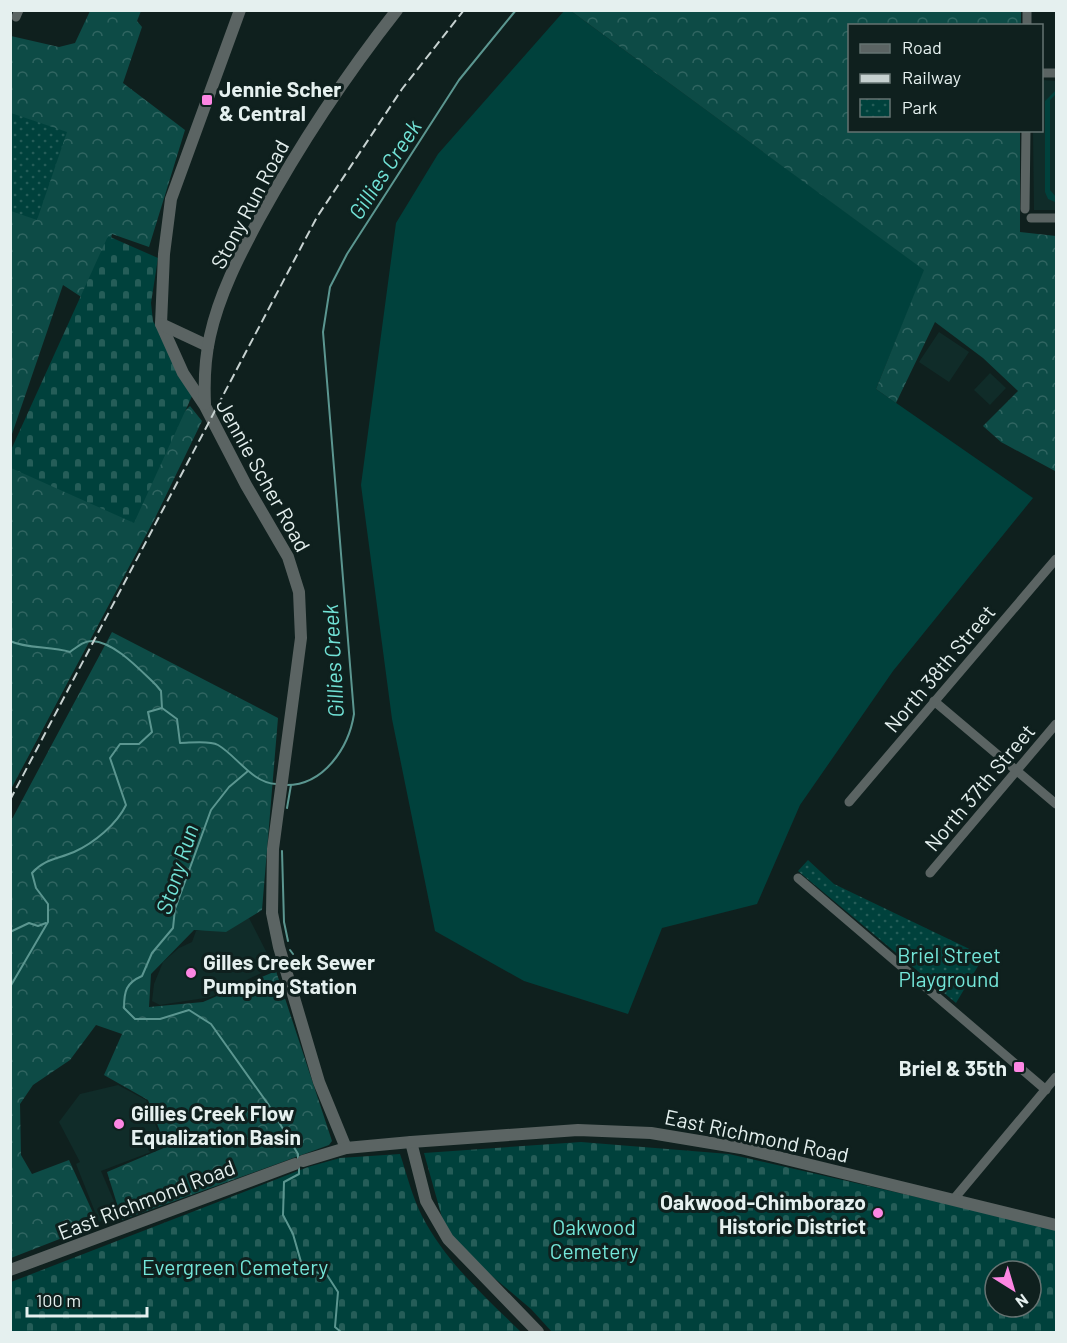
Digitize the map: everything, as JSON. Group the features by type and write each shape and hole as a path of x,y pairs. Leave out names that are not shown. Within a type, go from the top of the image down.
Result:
{"street":[{"name":"Jennie Scher Road","path":"240,10 171,199 164,254 161,324 183,373 205,406 246,485 282,545 299,592 301,638 271,872 275,930 319,1082 346,1148"},
{"name":"Stony Run Road","path":"205,406 208,346 234,269 270,199 337,92 397,10"},
{"path":"1025,208 1026,132"},
{"path":"1031,218 1056,218"},
{"path":"161,324 208,346"},
{"name":"North 38th Street","path":"849,802 1056,559"},
{"path":"933,701 1056,804"},
{"name":"North 37th Street","path":"930,873 1056,724"},
{"path":"798,878 1046,1090"},
{"path":"953,1200 1056,1077"},
{"name":"East Richmond Road","path":"10,1270 299,1162 346,1148 578,1130 651,1133 741,1148 1056,1225"},
{"path":"411,1142 426,1200 448,1239 538,1332"}],"shaded area":[{"path":"1043,80 1056,81 1056,210 1034,210 1033,132 1043,132"},
{"path":"939,332 969,352 949,382 919,362"},
{"path":"990,373 1006,388 990,405 974,390"},
{"path":"249,918 274,967 211,997 160,1005 152,1001 154,984 163,962 179,948 192,942 196,931 230,927"},
{"path":"118,1085 146,1100 164,1147 101,1171 119,1213 99,1222 76,1164 80,1162 59,1122 80,1094"}],"green space":[{"path":"90,11 141,11 137,21 142,27 123,83 185,130 149,247 112,234 101,281 109,315 63,285 11,437 11,36 59,47 75,43"},
{"path":"564,11 571,11 925,270 876,389 1033,498 893,671 800,805 757,904 662,928 628,1014 524,981 435,931 392,719 361,485 396,223 438,154"},
{"path":"571,11 1021,11 1021,24 848,24 848,132 1020,132 1020,232 1056,236 1055,471 1001,442 983,426 1018,391 983,358 935,322 896,403 876,389 924,270"},
{"path":"1056,90 1056,94 1050,100 1050,190 1056,197 1055,202 1048,199 1045,192 1045,101"},
{"path":"11,113 67,132 37,220 11,211"},
{"path":"108,236 158,258 151,303 153,321 193,394 134,523 11,468 11,450"},
{"path":"190,406 202,421 155,518 11,789 11,457 114,482"},
{"path":"112,632 278,718 262,910 226,932 194,930 151,974 149,1007 203,1002 276,971 332,1141 329,1145 122,1220 107,1172 166,1147 148,1100 104,1075 122,1034 96,1025 70,1060 33,1085 20,1104 21,1155 32,1174 69,1160 98,1224 11,1258 11,821"},
{"name":"Briel Street Playground","path":"808,860 834,884 984,956 956,1003 798,871"},
{"name":"Oakwood Cemetery","path":"581,1142 729,1154 1056,1229 1056,1332 552,1332 531,1309 448,1239 424,1153"},
{"name":"Evergreen Cemetery","path":"400,1154 415,1201 431,1232 467,1278 521,1332 11,1332 11,1282 308,1167 340,1158"}],"waterway":[{"name":"Gillies Creek","path":"285,785 299,784 323,772 347,739 354,714 323,332 330,287 347,254 459,80 516,10"},
{"path":"10,641 70,652 89,641 109,646 127,658 156,685 161,691 162,708"},
{"name":"Gillies Creek","path":"10,987 48,922 48,904 36,888 32,873 46,862 89,844 111,826 122,812 126,805 110,758 120,744 139,744 152,732 148,712 162,708 177,719 180,743 214,743 259,779 276,784"},
{"name":"Stony Run","path":"248,771 229,787 211,810 175,909 173,928 152,953 142,976 127,988 124,1008 135,1019 160,1019 189,1010 211,1024 268,1104 298,1154 298,1160"},
{"path":"287,808 291,785"},
{"path":"282,851 284,922 288,941"},
{"path":"10,932 29,923 38,926 46,923"},
{"path":"290,950 293,954"},
{"name":"Stony Run","path":"299,1166 299,1174 284,1182 283,1215 293,1234 303,1269 327,1275 338,1292 335,1327 341,1332"}],"railway":[{"path":"10,800 317,217 402,89 464,10"}],"place":[{"name":"Jennie Scher & Central","path":"207,100"},
{"name":"Gilles Creek Sewer Pumping Station","path":"191,973"},
{"name":"Briel & 35th","path":"1019,1067"},
{"name":"Gillies Creek Flow Equalization Basin","path":"119,1124"},
{"name":"Oakwood-Chimborazo Historic District","path":"878,1213"}]}
